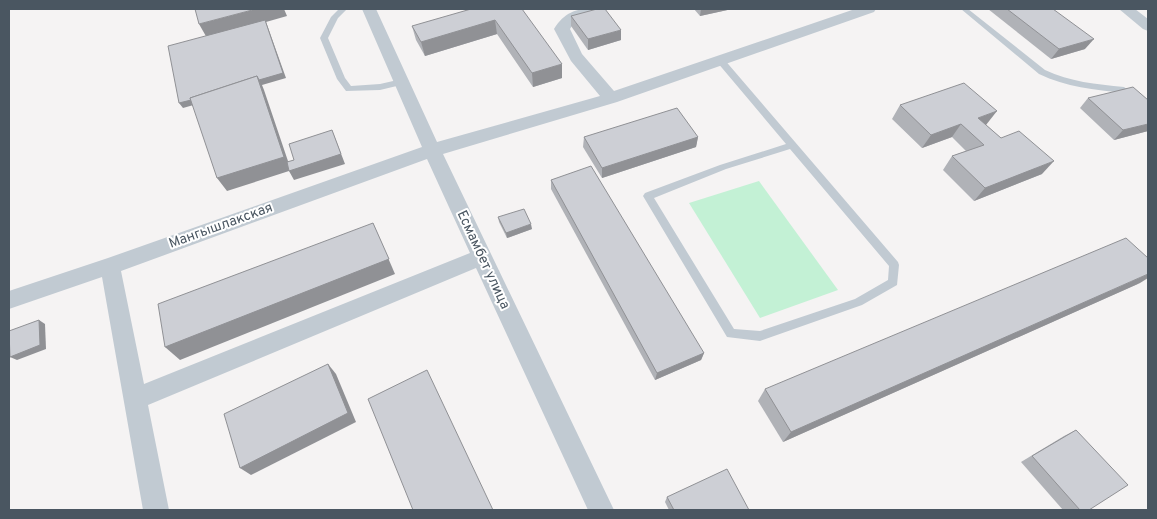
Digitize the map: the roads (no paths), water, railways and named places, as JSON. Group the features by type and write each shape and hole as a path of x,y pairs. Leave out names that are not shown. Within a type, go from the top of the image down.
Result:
{"street":[{"name":"Есмамбет улица","path":"369,9 482,257 601,510"},
{"path":"593,9 568,19 562,29 567,44 584,68 611,98"},
{"path":"1126,9 1148,26"},
{"name":"Мангышлакская","path":"9,300 110,266 433,150 611,98 860,10"},
{"path":"135,399 482,257"},
{"path":"110,266 156,510"}],"lane":[{"path":"343,9 335,17 324,38 341,79 349,89 380,88 402,82"},
{"path":"964,9 1051,78 1067,83 1124,90"},
{"path":"720,60 894,265 893,282 858,302 760,336 731,334 648,196 723,167 792,146"}]}
